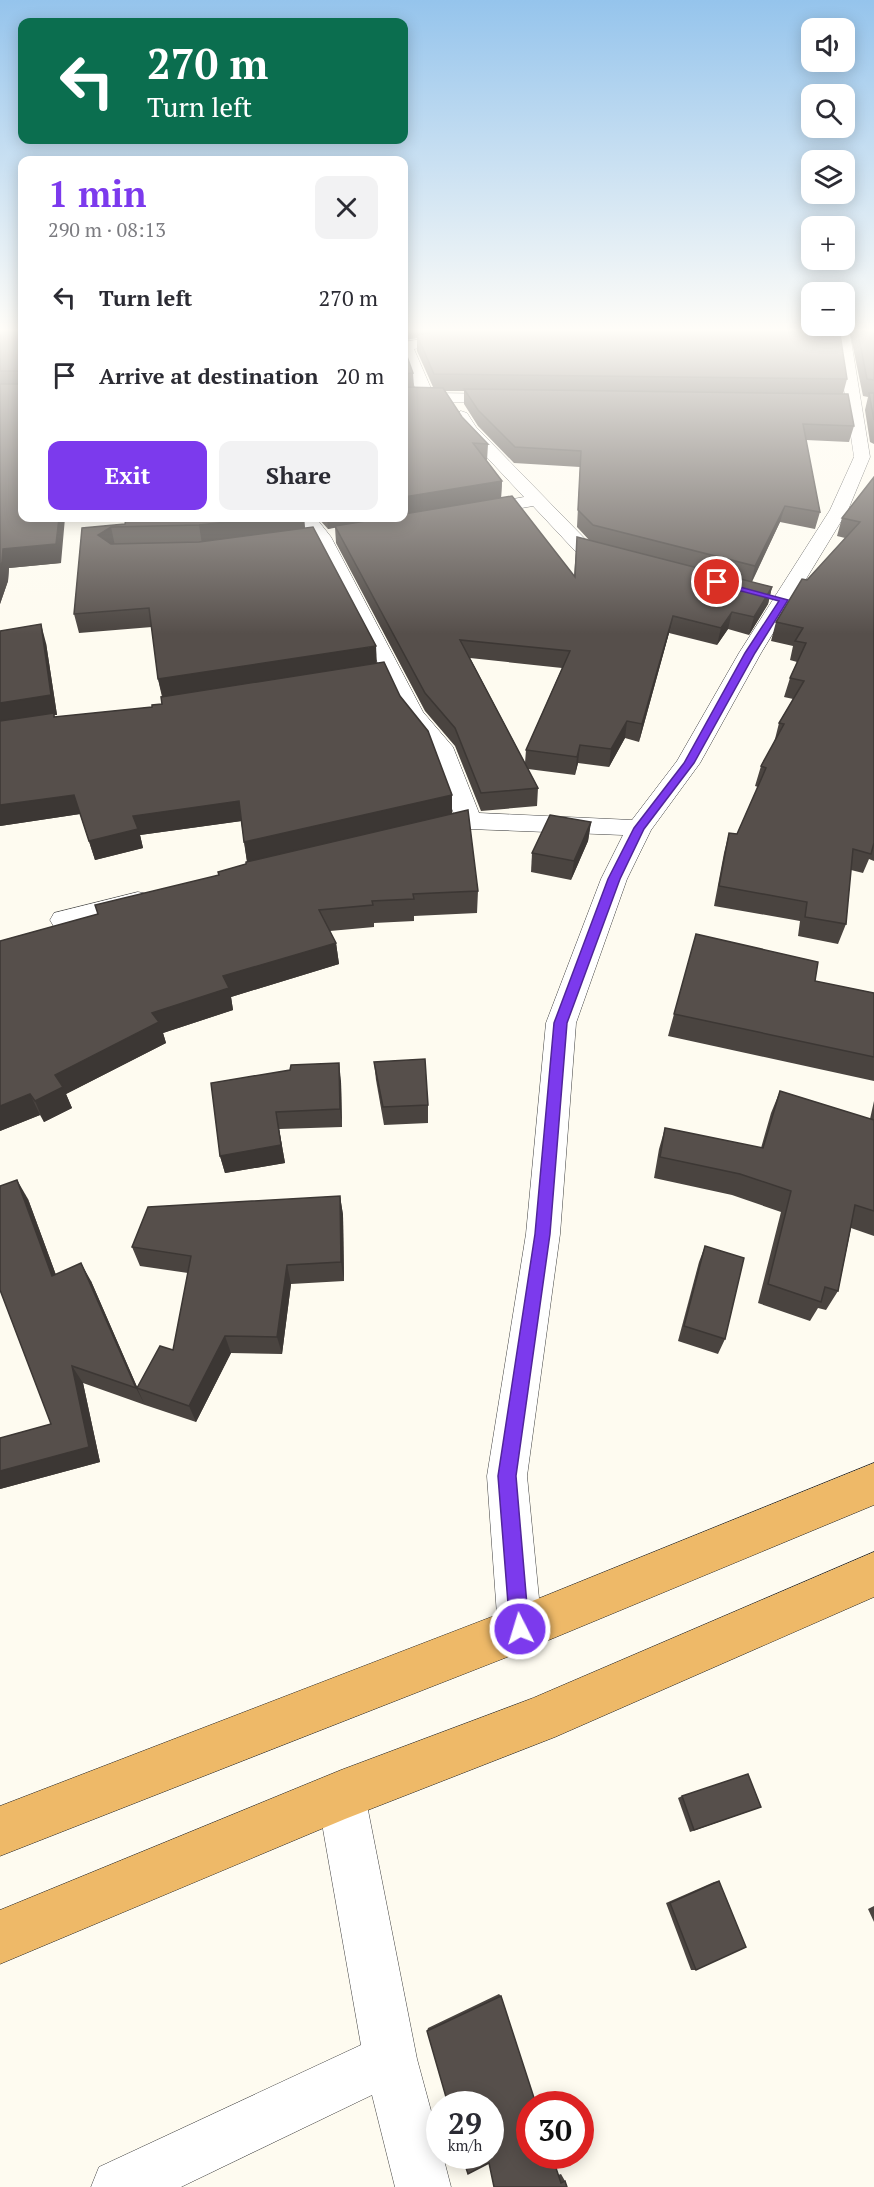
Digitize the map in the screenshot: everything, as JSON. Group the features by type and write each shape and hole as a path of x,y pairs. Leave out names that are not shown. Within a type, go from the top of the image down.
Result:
{"highway":[{"path":"0,1831 520,1629 874,1484"},
{"path":"0,1937 341,1794 538,1720 874,1574"}],"street":[{"path":"470,430 583,548 639,562"},
{"path":"520,1629 507,1476 543,1234 561,1023 614,879 639,828 688,763 750,653 773,597 839,510 862,457 859,430"},
{"path":"458,514 537,500"},
{"path":"310,522 322,537 393,671 413,714 441,747 469,821"},
{"path":"300,540 345,533"},
{"path":"324,682 393,671"},
{"path":"404,837 469,821 639,828"},
{"path":"64,920 166,894"},
{"path":"341,1794 390,2059 423,2187"},
{"path":"119,2187 390,2059"}],"building":[{"path":"0,430 18,430 18,522 59,522 56,544 3,549 0,568"},
{"path":"408,430 475,430 488,444 473,443 502,481 408,496"},
{"path":"498,430 804,430 820,512 785,506 755,566 593,525 578,510 581,451 515,447"},
{"path":"874,477 874,843 871,854 853,849 846,924 805,917 807,902 719,886 729,833 737,834 766,768 761,766 784,724 779,723 804,681 790,678 806,643 795,641 803,628 776,622 802,579 807,580 860,522 842,518"},
{"path":"512,496 575,577 577,537 772,587 754,617 732,612 721,628 673,616 642,724 627,721 611,749 580,745 577,757 526,750 570,651 460,640 538,788 481,793 455,728 425,693 335,526 360,522 408,522 408,513"},
{"path":"125,522 228,522 111,527 98,535 111,544 199,542 313,527 376,646 158,679 149,608 74,614 82,528 125,524"},
{"path":"41,624 51,695 0,703 0,631"},
{"path":"384,662 400,696 428,731 452,795 244,842 239,801 133,816 138,829 89,841 74,795 0,805 0,721 54,713 54,717 152,707 152,705 162,704 161,697"},
{"path":"468,810 478,891 413,894 414,899 372,901 373,905 319,910 336,943 223,976 229,988 152,1013 159,1022 55,1075 63,1087 35,1101 30,1094 0,1106 0,941 98,914 95,905 219,875 218,872 246,864 246,862"},
{"path":"550,815 591,822 574,861 532,853"},
{"path":"696,934 818,962 815,981 874,993 874,1057 674,1014"},
{"path":"425,1059 428,1105 383,1107 374,1062"},
{"path":"339,1063 340,1109 276,1112 281,1145 220,1156 211,1083 290,1070 291,1065"},
{"path":"780,1091 874,1120 874,1211 855,1205 838,1291 825,1287 821,1302 768,1284 791,1191 740,1174 660,1157 665,1128 763,1148"},
{"path":"17,1180 52,1276 81,1263 136,1388 72,1366 89,1447 0,1471 0,1438 51,1424 0,1290 0,1186"},
{"path":"340,1196 341,1262 287,1265 277,1337 225,1336 189,1406 137,1388 160,1346 173,1350 191,1256 132,1247 148,1207"},
{"path":"705,1246 744,1258 725,1339 684,1326"},
{"path":"748,1774 761,1807 694,1830 682,1796"},
{"path":"719,1881 746,1947 696,1970 670,1903"},
{"path":"501,1996 532,2091 516,2091 516,2169 556,2169 561,2183 565,2181 567,2187 494,2187 490,2169 504,2169 504,2091 444,2091 427,2031"},
{"path":"466,2169 478,2169 468,2174"}],"route":[{"path":"520,1629 507,1476 543,1234 561,1023 614,879 639,828 688,763 750,653 784,600 717,582"}]}
